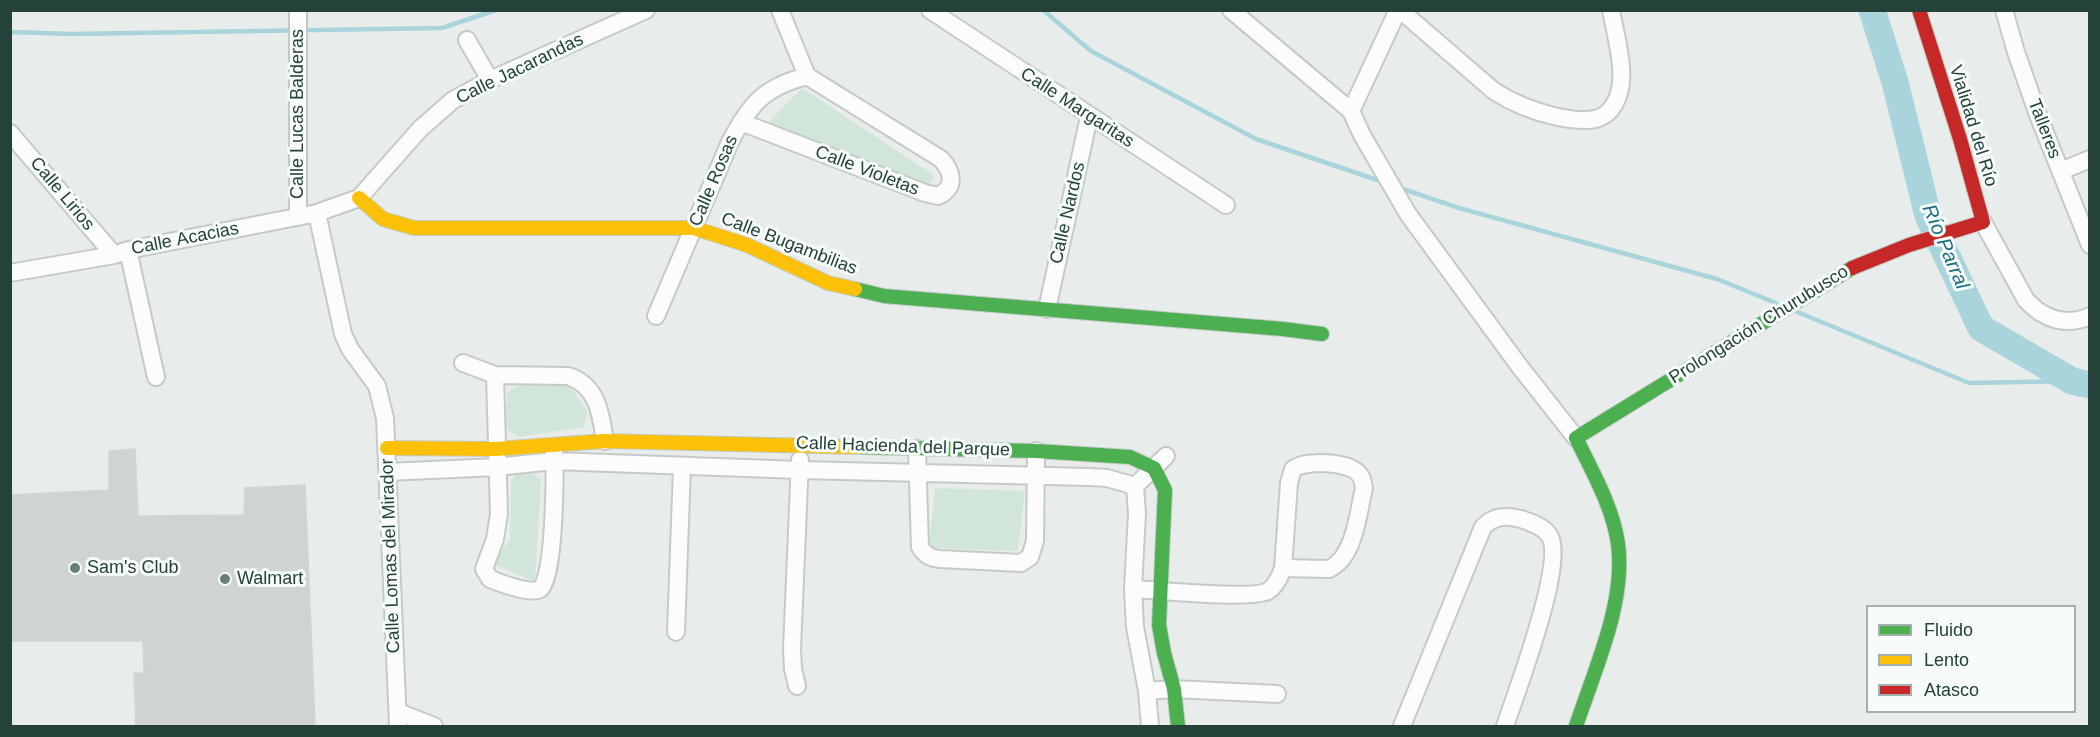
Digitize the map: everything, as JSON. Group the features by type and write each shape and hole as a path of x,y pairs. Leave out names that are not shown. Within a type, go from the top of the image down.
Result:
{"street":[{"name":"Calle Lucas Balderas","path":"298,10 298,217"},
{"name":"Calle Jacarandas","path":"359,198 420,129 453,100 490,80 646,10"},
{"path":"780,10 807,76"},
{"name":"Calle Margaritas","path":"930,10 1089,117 1226,205"},
{"path":"1351,111 1399,10 1494,91 1509,101 1543,114 1584,122 1598,119 1608,113 1616,102 1621,87 1621,71 1611,10"},
{"name":"Vialidad del Río","path":"1919,10 1960,139 1983,222"},
{"name":"Talleres","path":"2004,10 2016,52 2090,245"},
{"path":"1235,12 1351,111 1362,135 1408,214 1520,367 1576,438 1613,523 1620,564 1613,610 1576,726"},
{"path":"466,40 490,80"},
{"name":"Calle Rosas","path":"656,316 730,142 741,122 750,108 765,93 778,84 807,76"},
{"name":"Calle Violetas","path":"741,122 925,194 938,196 946,191 952,178 951,172 941,159 807,76"},
{"name":"Calle Nardos","path":"1047,309 1089,117"},
{"name":"Calle Lirios","path":"10,133 121,252"},
{"path":"2061,171 2090,159"},
{"name":"Calle Acacias","path":"10,273 317,213 359,198"},
{"name":"Calle Bugambilias","path":"359,198 382,221 414,228 694,228 747,245 828,283 884,296 1322,334"},
{"name":"Calle Lucas Balderas","path":"317,213 343,334 350,349 377,386"},
{"path":"1983,222 2032,307 2042,315 2064,322 2090,316"},
{"name":"Prolongación Churubusco","path":"1576,438 1838,275 1875,256 1983,222"},
{"path":"121,252 156,377"},
{"path":"462,363 495,375 568,376 578,379 592,392 598,405 605,441"},
{"path":"495,375 498,526 484,569 490,579 533,592 540,589 547,578 551,554 554,453"},
{"name":"Calle Lomas del Mirador","path":"377,386 385,418 387,448 398,719"},
{"name":"Calle Hacienda del Parque","path":"388,472 496,467 605,441 1036,451 1114,455 1160,462"},
{"path":"797,686 792,649 800,444"},
{"name":"Calle Hacienda del Parque","path":"387,448 554,453 682,466 1107,478 1135,486"},
{"path":"917,449 920,547 924,554 940,559 1021,563 1026,561 1034,550 1036,451"},
{"path":"1150,726 1147,691 1135,627 1137,513 1135,486 1160,462"},
{"path":"1160,462 1165,490 1159,625 1174,689 1178,726"},
{"path":"1134,589 1247,595 1267,591 1275,585 1283,568 1289,483 1293,470 1306,464 1338,465 1346,466 1359,474 1364,488 1350,548 1344,557 1329,569 1283,568"},
{"path":"676,632 682,466"},
{"path":"1402,726 1483,527 1492,518 1505,516 1540,526 1549,535 1553,548 1547,595 1505,726"},
{"path":"1147,691 1174,689 1277,694"},
{"path":"398,719 434,726"}],"green space":[{"path":"802,88 934,175 930,184 767,124"},
{"path":"564,383 573,390 587,411 584,427 517,437 506,428 507,393 517,386"},
{"path":"516,474 534,474 541,480 535,582 491,563 510,540 511,482"},
{"path":"935,488 1025,491 1018,551 929,548"}],"building":[{"name":"Walmart","path":"135,449 138,516 244,515 245,488 305,485 315,726 136,726 134,673 144,673 143,641 10,641 10,495 109,490 109,451"}],"waterway":[{"path":"10,32 72,34 442,28 496,10"},
{"path":"1043,10 1091,51 1256,139 1383,182"},
{"name":"Río Parral","path":"1872,10 1895,82 1928,216 1981,328 2072,381 2090,385"},
{"path":"1397,187 1459,208 1717,279 1776,303"},
{"path":"1795,311 1969,383 2072,381"}],"traffic: fast":[{"path":"1576,726 1607,636 1613,613 1619,567 1618,544 1612,516 1576,438 1852,268"},
{"path":"855,289 884,296 1322,334"},
{"path":"859,447 1036,451 1130,457 1154,468 1165,490 1159,625 1174,689 1178,726"}],"traffic: slow":[{"path":"359,198 383,219 414,228 694,228 747,245 828,283 855,289"},
{"path":"387,448 496,449 605,441 859,447"}],"traffic: jam":[{"path":"1852,268 1909,245 1983,222 1960,139 1919,10"}],"place":[{"name":"Sam's Club","path":"75,568"},
{"name":"Walmart","path":"225,579"}]}
